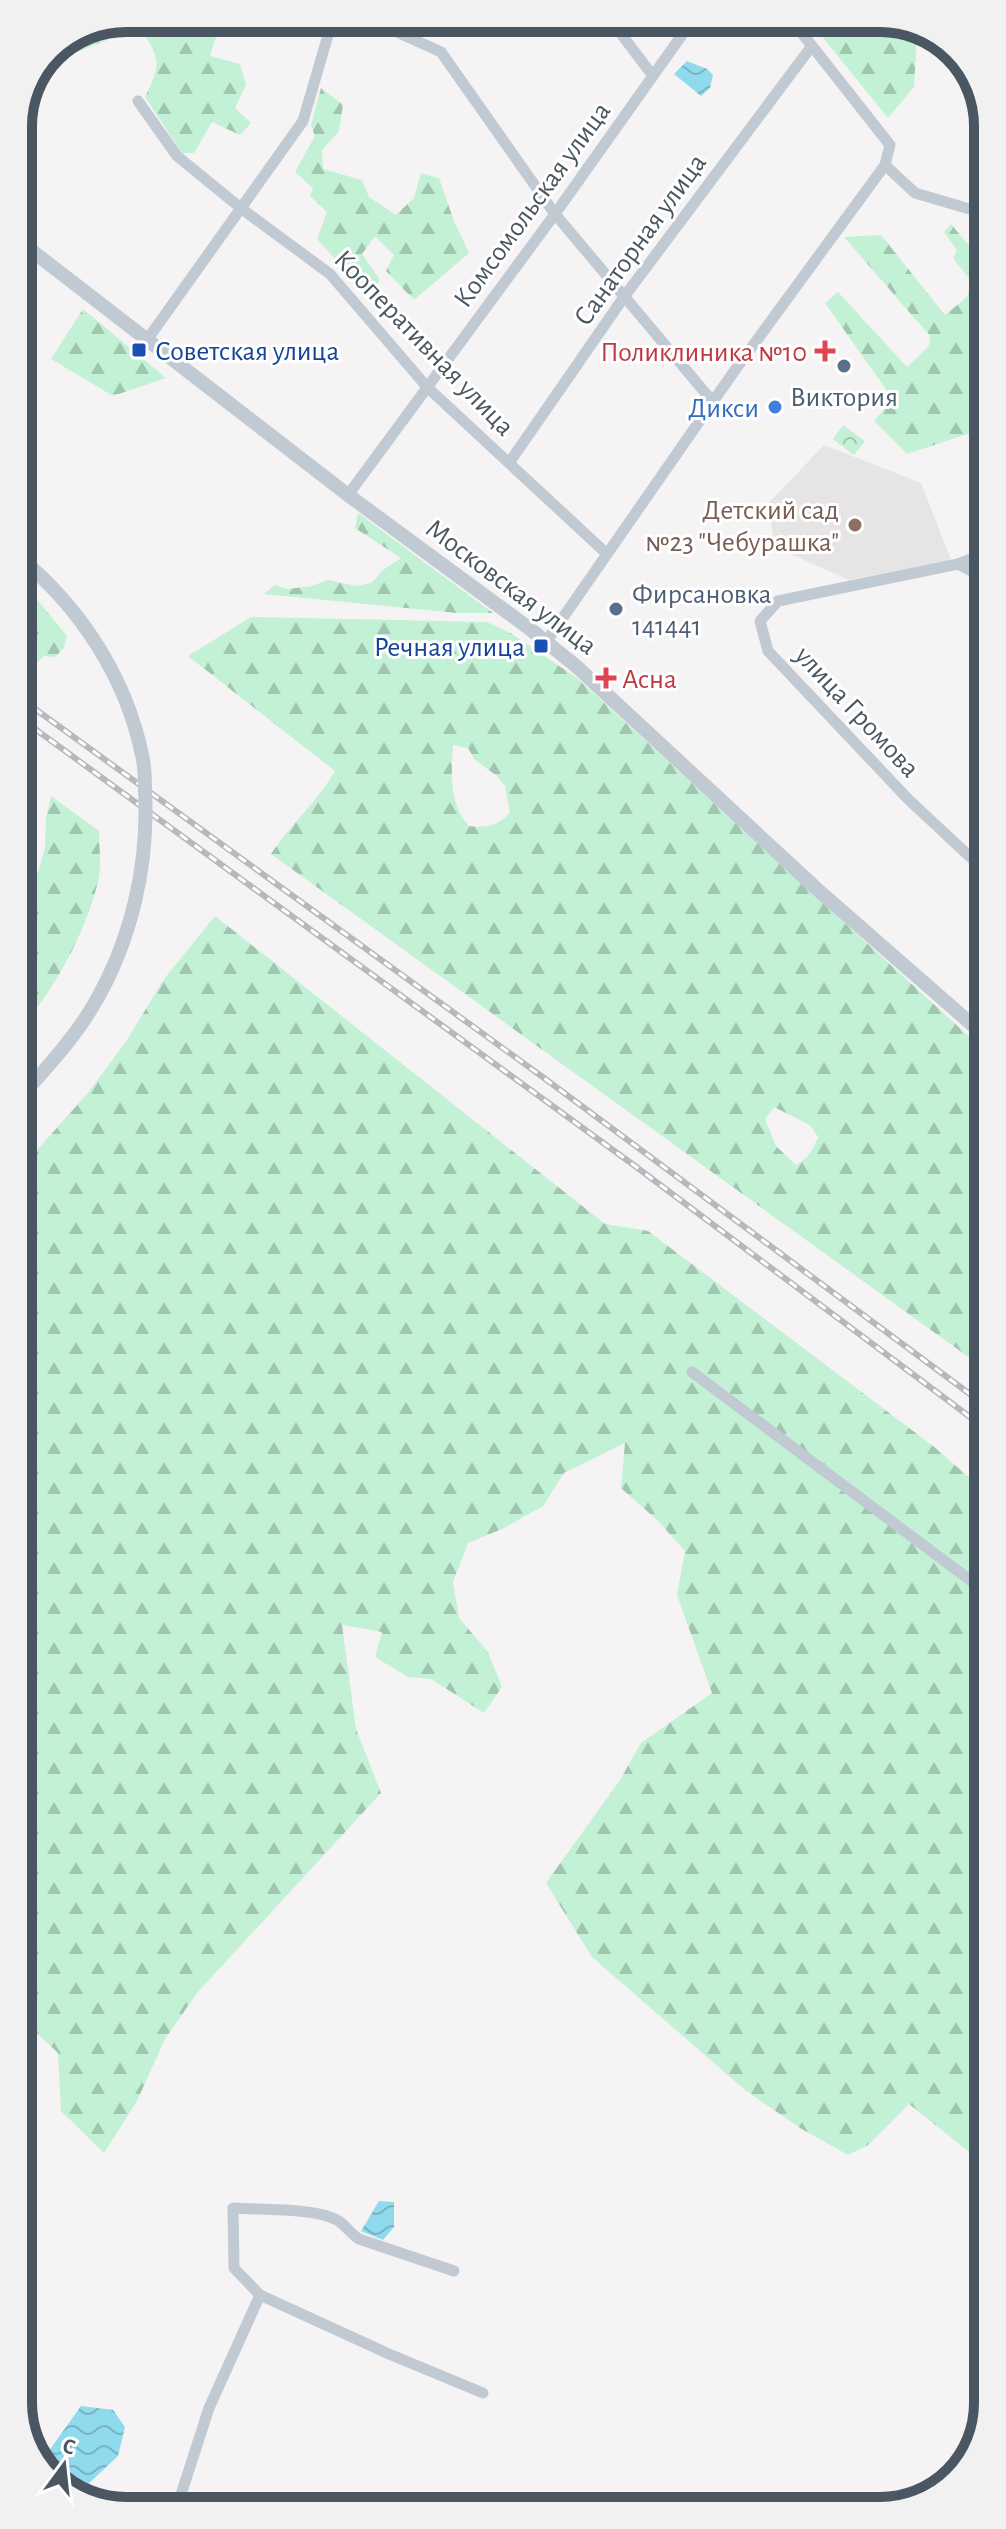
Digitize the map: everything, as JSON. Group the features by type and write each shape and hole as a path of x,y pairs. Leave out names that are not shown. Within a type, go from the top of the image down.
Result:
{"street":[{"path":"147,340 303,121 329,32"},
{"path":"397,32 441,52 555,214 713,402"},
{"path":"620,32 653,76"},
{"name":"Комсомольская улица","path":"348,495 555,214 684,32"},
{"path":"546,642 713,402 885,165 890,145 800,32"},
{"name":"Санаторная улица","path":"509,463 624,297 811,47"},
{"name":"Кооперативная улица","path":"138,101 177,156 330,274 427,387 607,554"},
{"path":"885,165 915,193 974,210"},
{"name":"Московская улица","path":"32,251 576,666 818,890 974,1026"},
{"path":"958,564 974,558"},
{"path":"958,564 974,573"},
{"name":"улица Громова","path":"958,564 778,601 760,621 768,651 908,799 974,861"},
{"path":"32,568 83,623 111,669 132,714 143,758 146,802 146,833 136,901 113,967 93,1007 67,1044 32,1085"},
{"path":"692,1372 974,1583"},
{"path":"454,2271 359,2239 337,2219 321,2214 233,2208 234,2268 260,2295 483,2393"},
{"path":"180,2497 209,2408 260,2295"}],"shaded area":[{"name":"Детский сад №23 \"Чебурашка\"","path":"824,445 921,483 951,560 849,580 775,547 768,504"}],"green space":[{"path":"127,32 75,53 67,53 96,37"},
{"path":"144,32 218,32 210,56 240,64 246,85 235,108 251,123 240,135 212,122 194,153 182,153 145,97 156,72 157,63"},
{"path":"818,32 886,32 917,39 914,87 888,118"},
{"path":"321,88 343,105 339,131 322,150 323,169 362,180 369,197 396,215 414,198 421,173 439,178 469,253 414,300 386,271 394,255 375,236 362,254 380,280 369,296 317,239 327,212 310,196 313,188 295,172 315,136 311,125"},
{"path":"951,224 974,252 974,432 907,454 874,421 893,399 825,303 838,292 907,367 929,346 930,336 844,237 881,235 945,315 967,297 971,281 953,258 957,250 944,232"},
{"path":"83,309 166,378 113,396 51,359"},
{"path":"843,425 865,441 854,455 833,439"},
{"path":"358,513 493,613 457,613 264,594 275,585 288,589 328,580 356,586 371,583 401,558 355,528"},
{"path":"32,596 67,636 64,648 55,657 44,656 32,667"},
{"path":"251,617 487,622 512,634 577,678 974,1041 974,1361 271,854 335,771 188,656","holes":["453,745 468,748 475,760 505,786 510,813 491,825 469,826 462,818 455,798","774,1107 810,1125 818,1137 810,1153 796,1165 776,1146 765,1119"]},
{"path":"51,796 99,831 100,863 93,899 78,939 57,979 32,1014 32,889 45,848 46,818"},
{"path":"215,916 605,1224 648,1231 933,1446 974,1482 974,2156 909,2104 868,2145 848,2155 800,2128 745,2090 592,1957 546,1883 620,1780 641,1743 712,1693 677,1595 685,1551 658,1521 621,1488 625,1443 564,1473 543,1506 502,1529 468,1543 453,1582 459,1618 488,1652 502,1687 484,1713 431,1679 408,1677 375,1657 382,1632 342,1625 356,1729 381,1793 197,1993 165,2039 137,2101 104,2153 61,2111 58,2053 32,2028 32,1156 88,1093 127,1040 164,979"}],"water":[{"path":"687,61 707,69 713,75 710,88 701,96 674,74"},
{"path":"379,2201 394,2202 394,2227 383,2240 361,2231"},
{"path":"81,2406 113,2410 125,2427 118,2456 86,2488 69,2478 47,2453"}],"railway":[{"path":"32,707 544,1078 974,1397"},
{"path":"32,727 635,1166 974,1420"}],"place":[{"name":"Советская улица","path":"139,350"},
{"name":"Поликлиника №10","path":"825,351"},
{"name":"Виктория","path":"844,366"},
{"name":"Дикси","path":"775,407"},
{"name":"Детский сад №23 \"Чебурашка\"","path":"855,525"},
{"name":"Фирсановка 141441","path":"616,609"},
{"name":"Речная улица","path":"541,646"},
{"name":"Асна","path":"606,678"}]}
